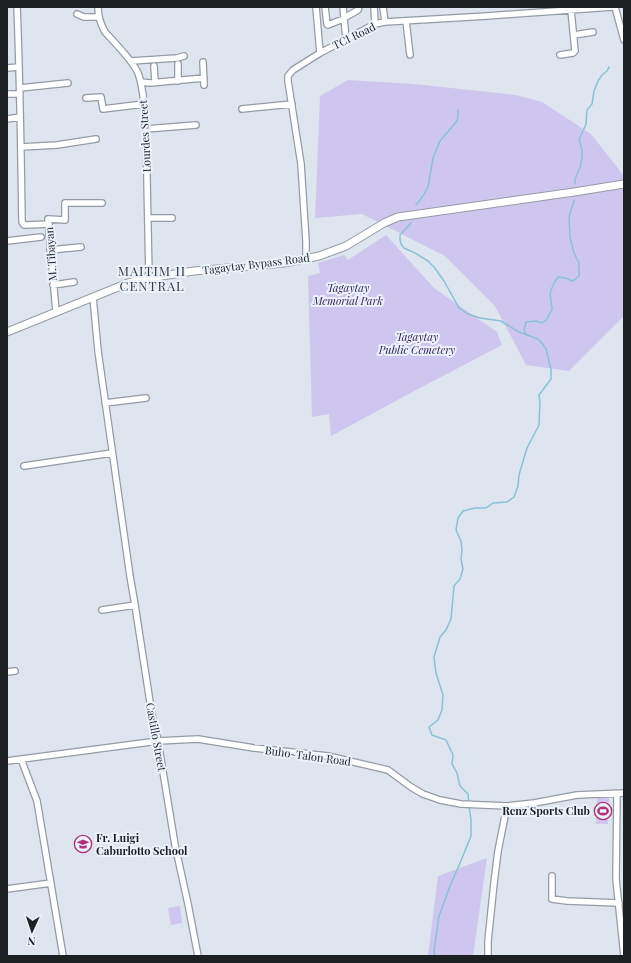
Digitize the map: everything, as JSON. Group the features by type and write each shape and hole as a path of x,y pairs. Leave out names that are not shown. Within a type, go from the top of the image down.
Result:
{"main road":[{"name":"Tagaytay Bypass Road","path":"7,332 128,282 194,271 284,263 319,256 350,244 384,223 398,217 624,184"}],"street":[{"path":"17,7 22,222 27,226 49,224"},
{"name":"Lourdes Street","path":"98,7 98,17 105,32 131,62 138,72 141,82 146,129 150,278"},
{"path":"316,7 320,53"},
{"path":"325,7 328,25 358,10 359,7"},
{"path":"342,7 346,39"},
{"path":"374,7 375,24"},
{"path":"383,7 385,22"},
{"name":"TCI Road","path":"306,259 301,164 288,81 288,76 293,70 346,39 375,24 385,22 543,9 612,7"},
{"path":"615,7 624,40"},
{"path":"560,55 573,53 575,50 573,9"},
{"path":"77,14 84,17 98,17"},
{"path":"406,21 410,55"},
{"path":"574,35 593,32"},
{"path":"131,62 184,56"},
{"path":"203,62 204,86"},
{"path":"178,64 178,81"},
{"path":"154,66 155,82"},
{"path":"7,68 19,67"},
{"path":"141,82 178,81 204,78"},
{"path":"7,94 68,83"},
{"path":"86,98 101,97 102,110 144,104"},
{"path":"242,109 292,104"},
{"path":"7,119 20,117"},
{"path":"146,129 196,126"},
{"path":"21,147 57,145 96,139"},
{"name":"M. Tibayan","path":"56,312 48,219 65,220 65,203 102,203"},
{"path":"148,218 172,218"},
{"path":"7,241 42,237"},
{"path":"50,250 81,247"},
{"path":"53,285 74,282"},
{"name":"Castillo Street","path":"93,297 98,351 112,453 152,715 158,741 175,845 198,956"},
{"path":"105,403 146,398"},
{"path":"24,466 112,453"},
{"path":"102,610 135,605"},
{"path":"7,672 15,671"},
{"name":"Buho-Talon Road","path":"7,761 158,741 198,739 254,748 328,756 388,770 411,787 424,794 440,800 461,804 507,806 577,795 624,793"},
{"path":"21,759 37,801 63,956"},
{"path":"617,794 616,879 624,956"},
{"path":"488,956 487,946 498,851 507,806"},
{"path":"552,876 552,899 618,903"},
{"path":"7,889 51,883"},
{"path":"617,891 624,892"}],"green space":[{"path":"348,80 414,84 516,95 542,102 591,134 624,176 624,316 569,371 526,365 495,306 445,256 362,214 315,218 320,96"},
{"name":"Tagaytay Public Cemetery","path":"386,235 434,288 497,332 502,345 331,436 329,414 312,417 308,276 320,273 318,263 344,255 348,260"},
{"name":"Renz Sports Club","path":"597,798 609,798 608,824 596,824"},
{"path":"487,858 473,956 428,956 438,876"},
{"path":"180,906 182,923 171,925 168,908"}],"waterway":[{"path":"575,184 575,179 582,158 582,149 579,140 586,124 587,110 592,104 594,91 598,81 609,67"},
{"path":"416,205 428,187 433,158 440,141 457,121 458,110"},
{"path":"526,334 524,330 526,322 536,321 542,323 547,319 552,309 550,293 558,277 573,281 579,276 579,263 574,253 570,237 569,217 574,200"},
{"path":"411,223 400,235 401,244 404,248 428,261 434,267 444,281 459,308 468,314 480,318 501,321 519,332 538,339 546,349 551,369 551,379 539,395 539,425 527,448 514,497 507,502 493,503 486,508 475,508 463,511 458,518 456,530 461,541 461,559 463,569 460,579 454,586 451,619 446,630 440,637 434,657 436,673 443,695 442,710 438,720 429,727 432,735 446,740 453,755 452,764 457,773 460,786 468,794 469,803"},
{"path":"435,956 434,951 439,916 471,836 469,806"}],"place":[{"name":"Renz Sports Club","path":"603,811"},
{"name":"Fr. Luigi Caburlotto School","path":"83,844"}],"district":[{"name":"MAITIM II CENTRAL","path":"152,278"}],"park label":[{"name":"Tagaytay Memorial Park","path":"348,294"}]}
